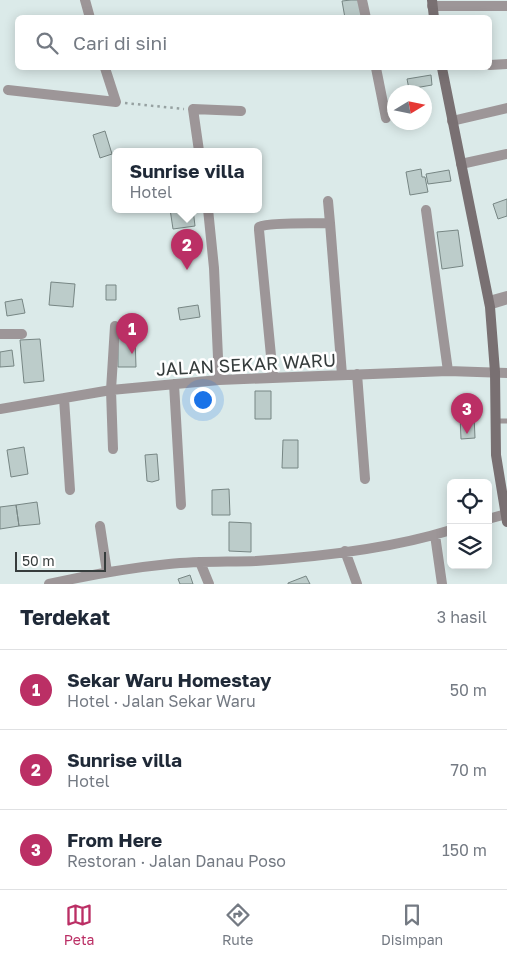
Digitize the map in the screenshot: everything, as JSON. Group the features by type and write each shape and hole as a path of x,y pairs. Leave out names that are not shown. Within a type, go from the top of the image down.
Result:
{"street":[{"path":"85,0 89,15"},
{"path":"362,0 365,15"},
{"path":"432,3 507,6"},
{"path":"492,65 507,64"},
{"path":"8,90 116,102 106,70"},
{"path":"376,70 386,118"},
{"path":"442,70 489,304 495,372 496,455 506,518 492,519"},
{"path":"452,121 507,108"},
{"path":"199,148 193,110 241,111"},
{"path":"461,164 507,154"},
{"path":"328,201 342,374"},
{"path":"426,210 448,371"},
{"path":"208,213 214,259 219,380"},
{"path":"273,377 259,227 278,224 330,223"},
{"path":"489,304 507,296"},
{"path":"114,449 110,390 115,326"},
{"path":"0,334 22,334"},
{"name":"JALAN SEKAR WARU","path":"0,409 110,390 219,380 448,371 507,373"},
{"path":"357,374 365,479"},
{"path":"174,384 181,506"},
{"path":"64,398 70,490"},
{"path":"100,526 107,572"},
{"path":"49,584 89,580 107,572 200,562 256,561 345,551 447,531"},
{"path":"435,535 442,584"},
{"path":"345,551 357,584"},
{"path":"200,562 208,584"}],"lane":[{"path":"489,304 507,302"},
{"path":"495,421 507,421"}],"path":[{"path":"116,102 193,110"}],"building":[{"path":"359,0 362,15 344,15 342,1"},
{"path":"431,75 432,85 408,85 407,79"},
{"path":"105,131 112,154 100,158 93,135"},
{"path":"421,169 428,192 410,195 406,172"},
{"path":"449,170 451,181 428,184 426,174"},
{"path":"507,199 507,216 498,219 493,204"},
{"path":"171,213 193,213 195,226 173,229"},
{"path":"458,230 463,266 442,269 437,232"},
{"path":"51,282 75,284 73,307 49,305"},
{"path":"106,285 116,285 116,300 106,300"},
{"path":"22,299 25,313 7,316 5,302"},
{"path":"198,305 200,317 180,320 178,308"},
{"path":"135,337 136,367 118,367 118,338"},
{"path":"40,339 44,381 24,383 20,340"},
{"path":"12,350 14,366 0,367 0,352"},
{"path":"255,391 271,391 271,419 255,419"},
{"path":"460,415 474,415 475,438 461,439"},
{"path":"283,440 298,440 298,468 282,468"},
{"path":"24,447 28,474 11,477 7,450"},
{"path":"157,454 159,480 147,481 145,455"},
{"path":"229,489 230,515 212,515 212,490"},
{"path":"37,502 40,524 19,526 16,505"},
{"path":"16,505 19,526 0,529 0,507"},
{"path":"229,522 251,523 251,552 229,551"},
{"path":"190,575 193,584 180,584 178,579"},
{"path":"306,576 310,584 288,584 288,583"}],"place":[{"name":"Sunrise villa","path":"187,270"},
{"name":"Sekar Waru Homestay","path":"132,354"},
{"name":"From Here","path":"467,434"}]}
